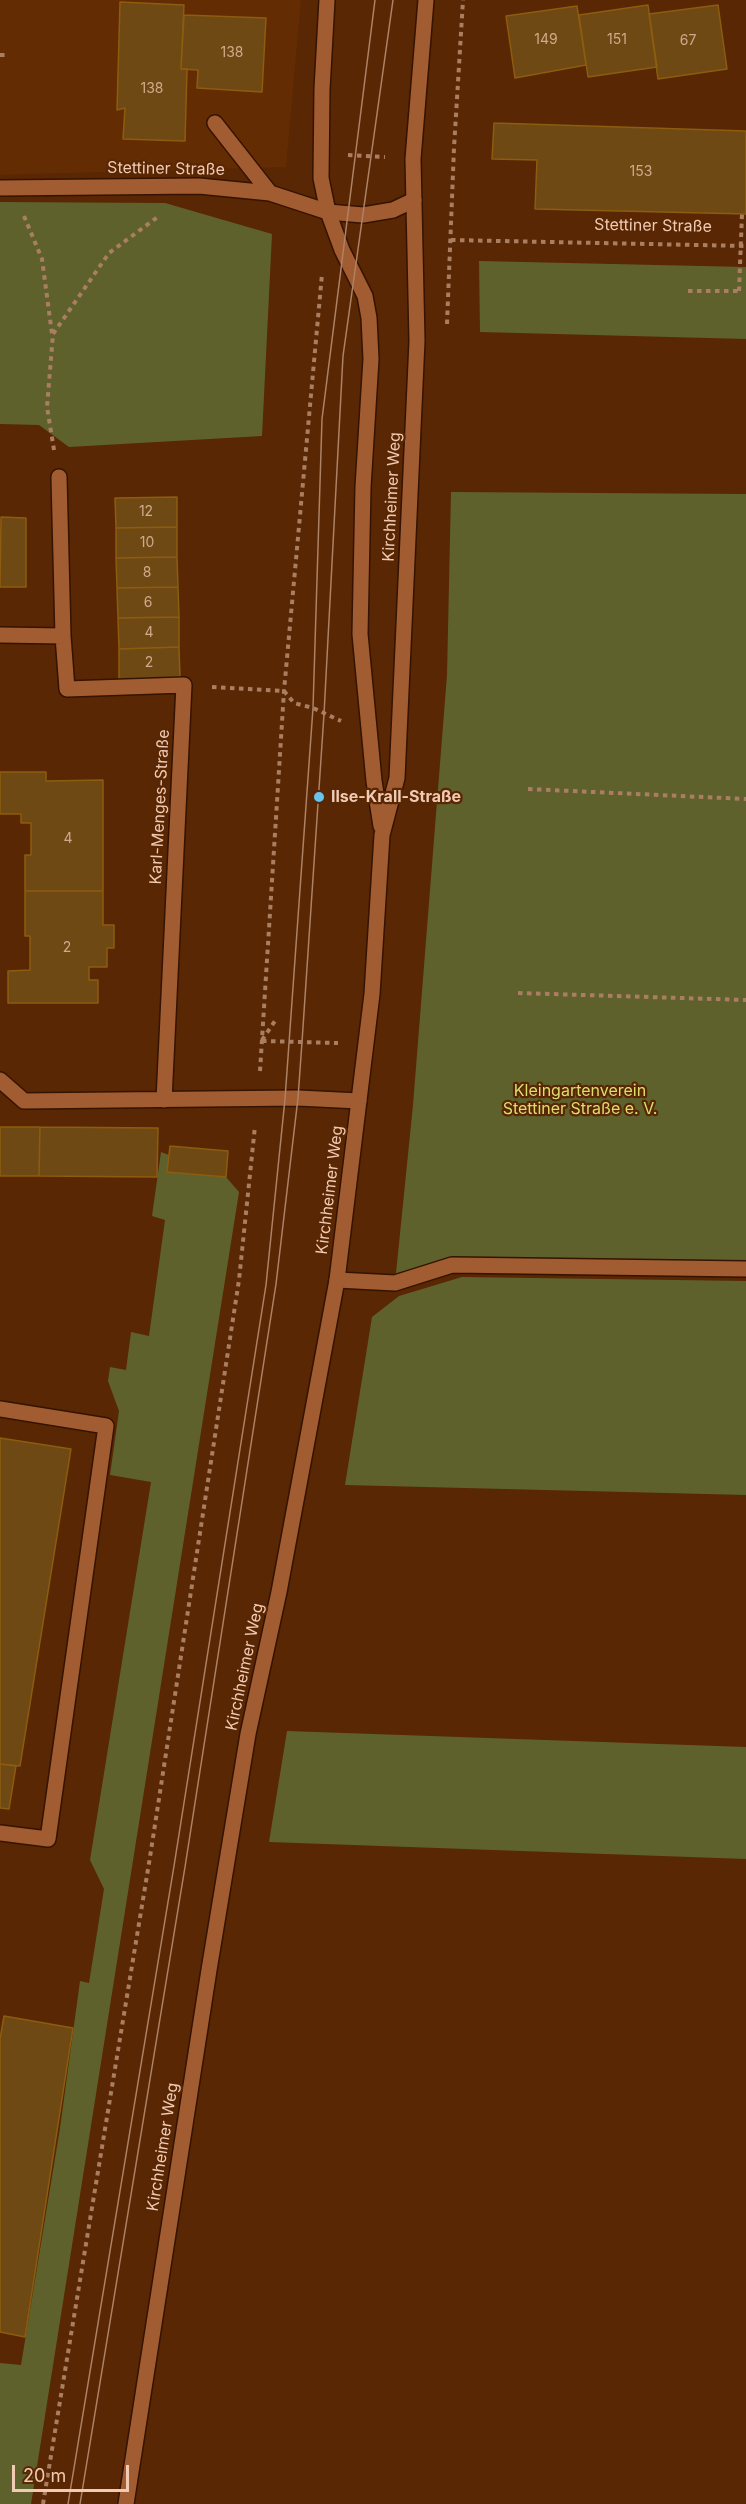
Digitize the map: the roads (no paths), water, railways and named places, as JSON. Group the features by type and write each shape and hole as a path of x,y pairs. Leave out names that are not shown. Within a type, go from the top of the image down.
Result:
{"street":[{"name":"Kirchheimer Weg","path":"327,0 320,153 321,178 328,212 342,250 365,296 369,318 371,359 363,487 360,634 374,781 382,835"},
{"name":"Kirchheimer Weg","path":"126,2504 246,1745 279,1592 337,1280 366,1044 374,970 382,835 397,778 417,341 413,159 426,0"},
{"path":"214,123 270,192"},
{"name":"Stettiner Straße","path":"6,188 199,186 270,192 328,212 363,216 393,210 414,200"},
{"path":"0,635 63,636 58,477"},
{"name":"Karl-Menges-Straße","path":"63,636 67,689 184,685 164,1100"},
{"path":"0,1080 24,1101 258,1099 359,1101"},
{"path":"337,1280 395,1283 452,1265 746,1269"},
{"path":"0,1409 106,1426 48,1839 0,1833"}],"tram line":[{"path":"68,2504 174,1866 266,1285 285,1099 313,708 322,419 375,0"},
{"path":"80,2504 185,1867 276,1284 298,1098 324,714 343,356 393,0"}],"place":[{"name":"Ilse-Krall-Straße","path":"319,797"}],"park label":[{"name":"Kleingartenverein Stettiner Straße e. V.","path":"580,1100"}]}
